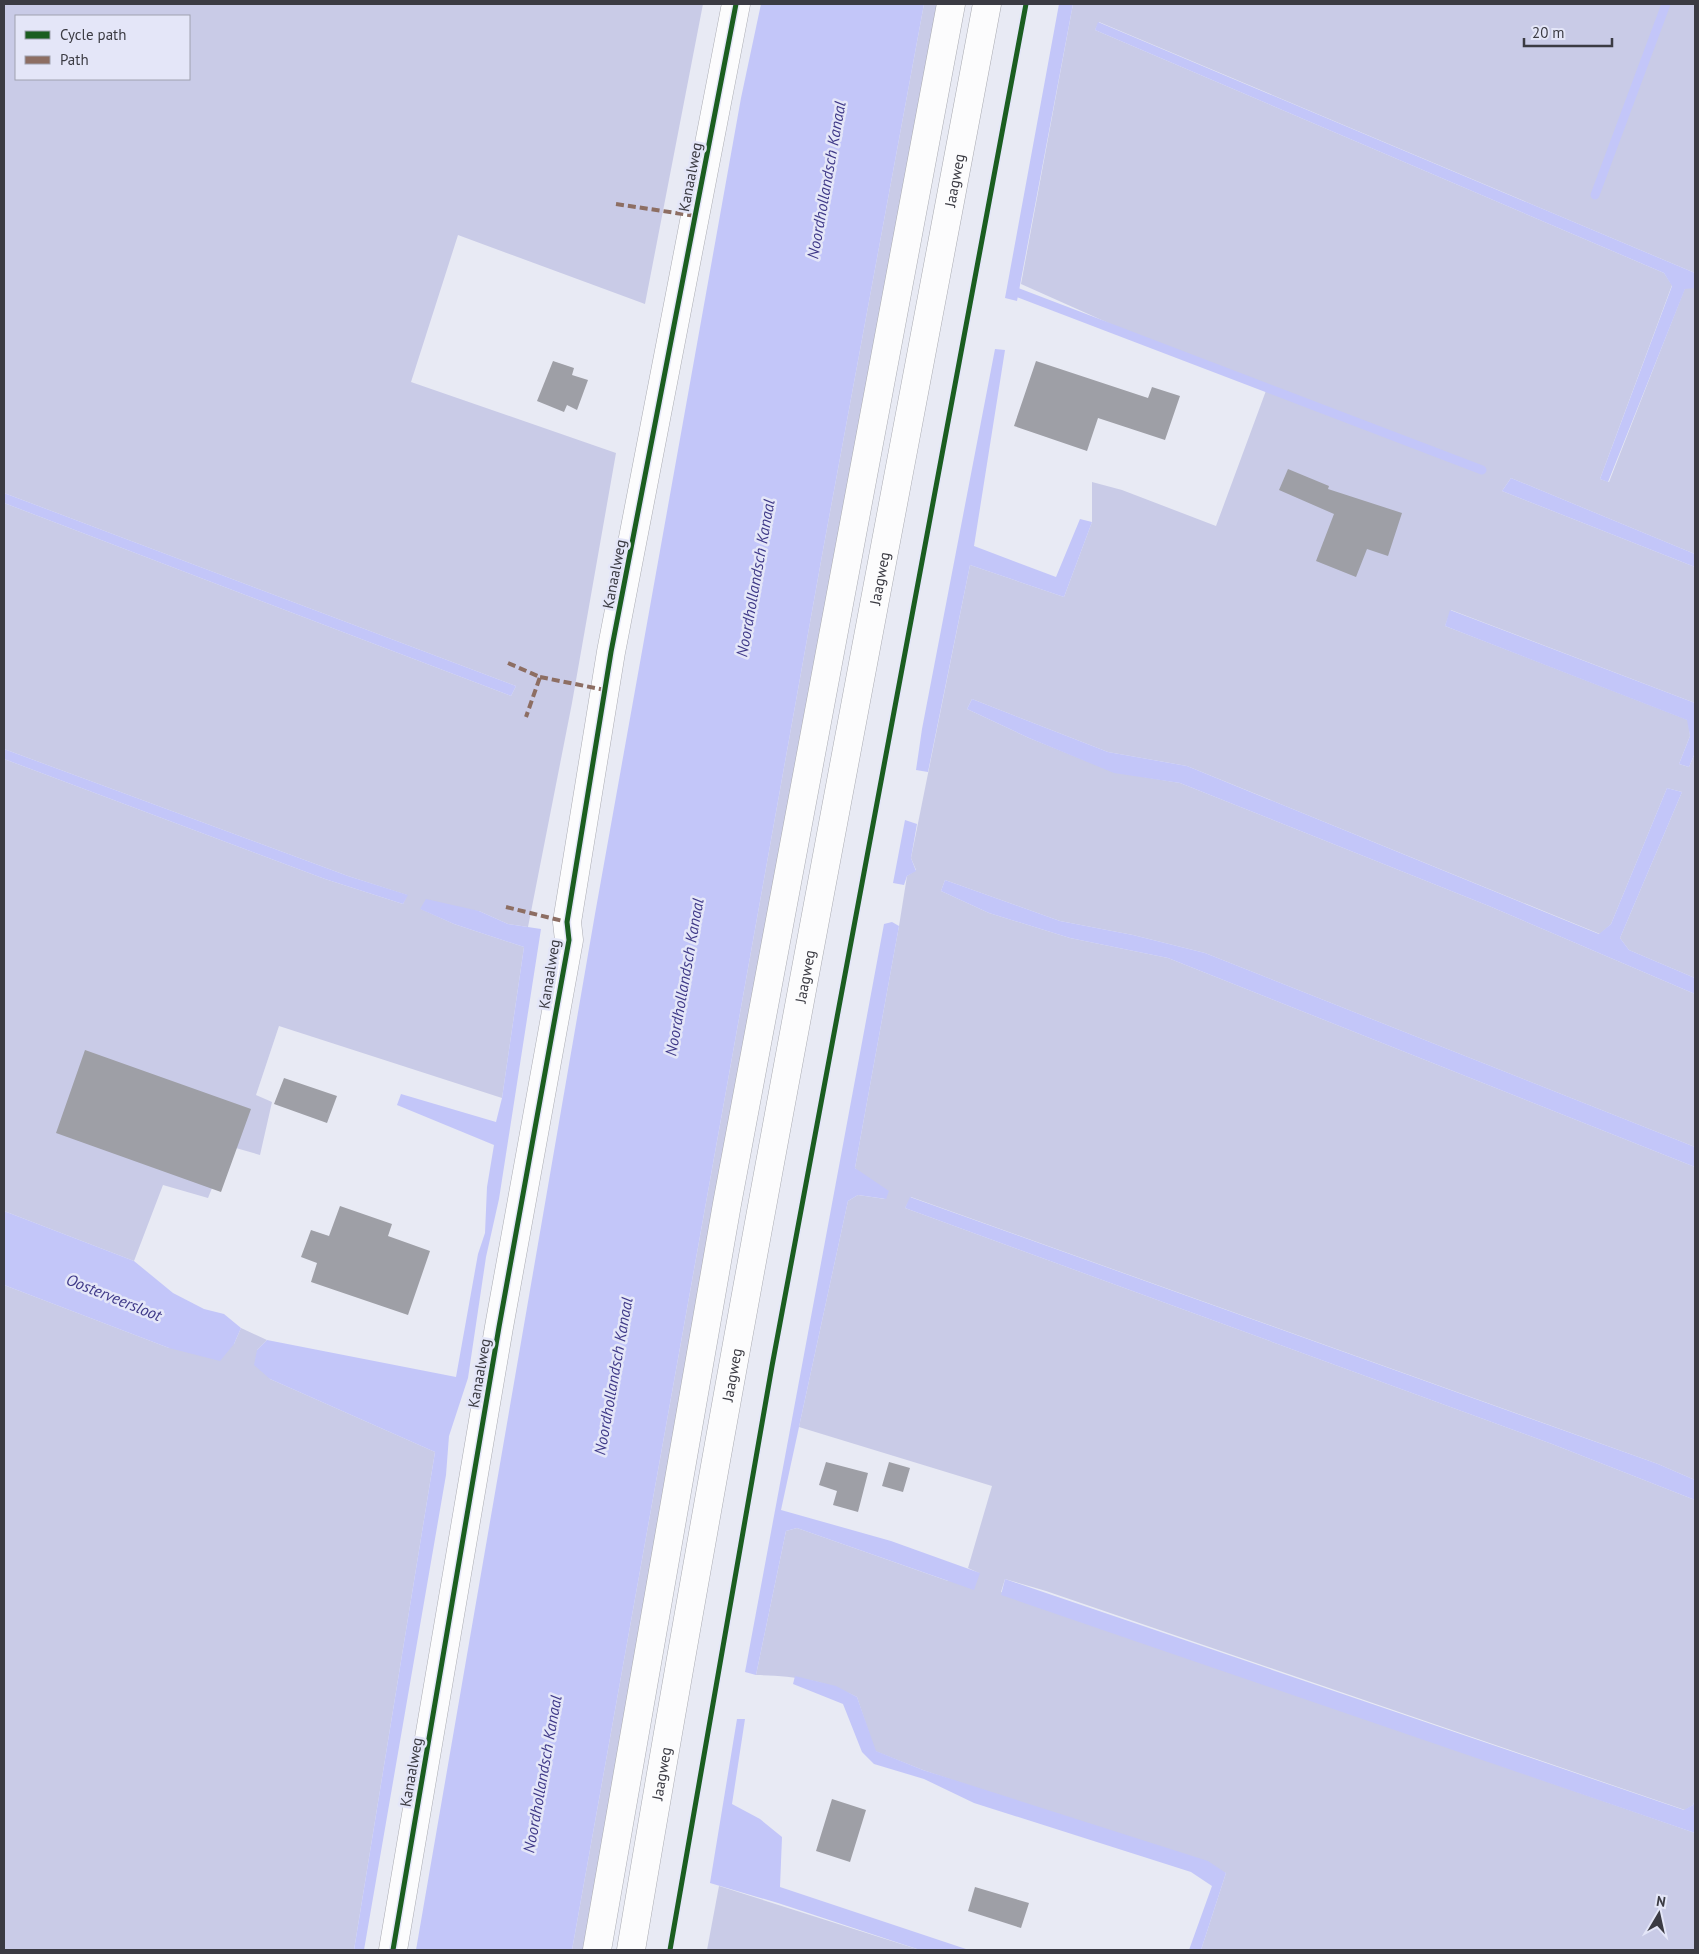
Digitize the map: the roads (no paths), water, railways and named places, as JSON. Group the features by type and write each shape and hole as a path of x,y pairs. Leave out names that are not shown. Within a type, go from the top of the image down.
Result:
{"street":[{"name":"Kanaalweg","path":"393,1950 498,1337 567,950 568,922 611,652 736,4"},
{"path":"597,1950 729,1195 951,4"},
{"name":"Jaagweg","path":"631,1950 683,1638 774,1139 987,4"}],"water":[{"name":"Noordhollandsch Kanaal","path":"761,4 924,4 823,550 572,1950 416,1950 595,914 741,98"},
{"path":"1059,4 1073,4 1017,301 1005,298"},
{"path":"1098,22 1695,273 1695,288 1685,289 1608,482 1600,479 1672,286 1664,273 1095,30"},
{"path":"995,349 1005,350 974,546 1056,577 1080,519 1092,522 1064,597 970,565 928,772 916,770 922,729"},
{"path":"1511,478 1695,554 1695,567 1502,491"},
{"path":"4,493 516,686 511,696 4,503"},
{"path":"1450,610 1695,703 1695,753 1689,767 1679,764 1690,736 1687,720 1445,626"},
{"path":"972,699 1108,752 1187,766 1599,934 1611,924 1667,788 1682,792 1620,938 1629,950 1695,978 1695,994 1489,906 1180,783 1114,773 1029,738 967,709"},
{"path":"4,749 348,876 408,895 403,904 325,879 4,759"},
{"path":"905,820 917,824 911,858 916,871 907,876 904,885 893,883"},
{"path":"945,880 1060,921 1133,935 1205,953 1695,1147 1695,1167 1168,958 1070,938 989,913 941,891"},
{"path":"426,899 479,911 508,924 541,929 499,1199 486,1257 468,1378 449,1436 446,1475 364,1950 354,1950 435,1452 270,1379 254,1365 257,1350 267,1340 456,1377 478,1254 485,1233 487,1187 494,1145 397,1105 401,1094 496,1122 502,1098 524,947 454,924 420,909"},
{"path":"892,922 899,926 855,1168 889,1191 886,1199 858,1195 848,1201 781,1510 891,1541 980,1573 974,1590 797,1528 786,1531 756,1675 745,1672 884,924"},
{"path":"910,1197 1658,1464 1695,1480 1695,1500 1552,1444 905,1208"},
{"name":"Oosterveersloot","path":"4,1211 134,1261 173,1293 204,1309 224,1314 241,1328 234,1344 220,1361 169,1348 4,1285"},
{"path":"1005,1579 1684,1810 1693,1805 1695,1800 1695,1833 1001,1595"},
{"path":"795,1676 836,1686 857,1697 876,1751 923,1770 1208,1861 1226,1873 1201,1950 1189,1950 1212,1886 1191,1872 974,1803 924,1779 874,1764 862,1752 843,1704 793,1684"},
{"path":"737,1719 745,1719 732,1804 760,1819 782,1837 780,1887 969,1950 920,1950 778,1903 710,1883"}],"waterway":[{"path":"1595,195 1666,4"},
{"path":"1016,292 1482,470"}]}
